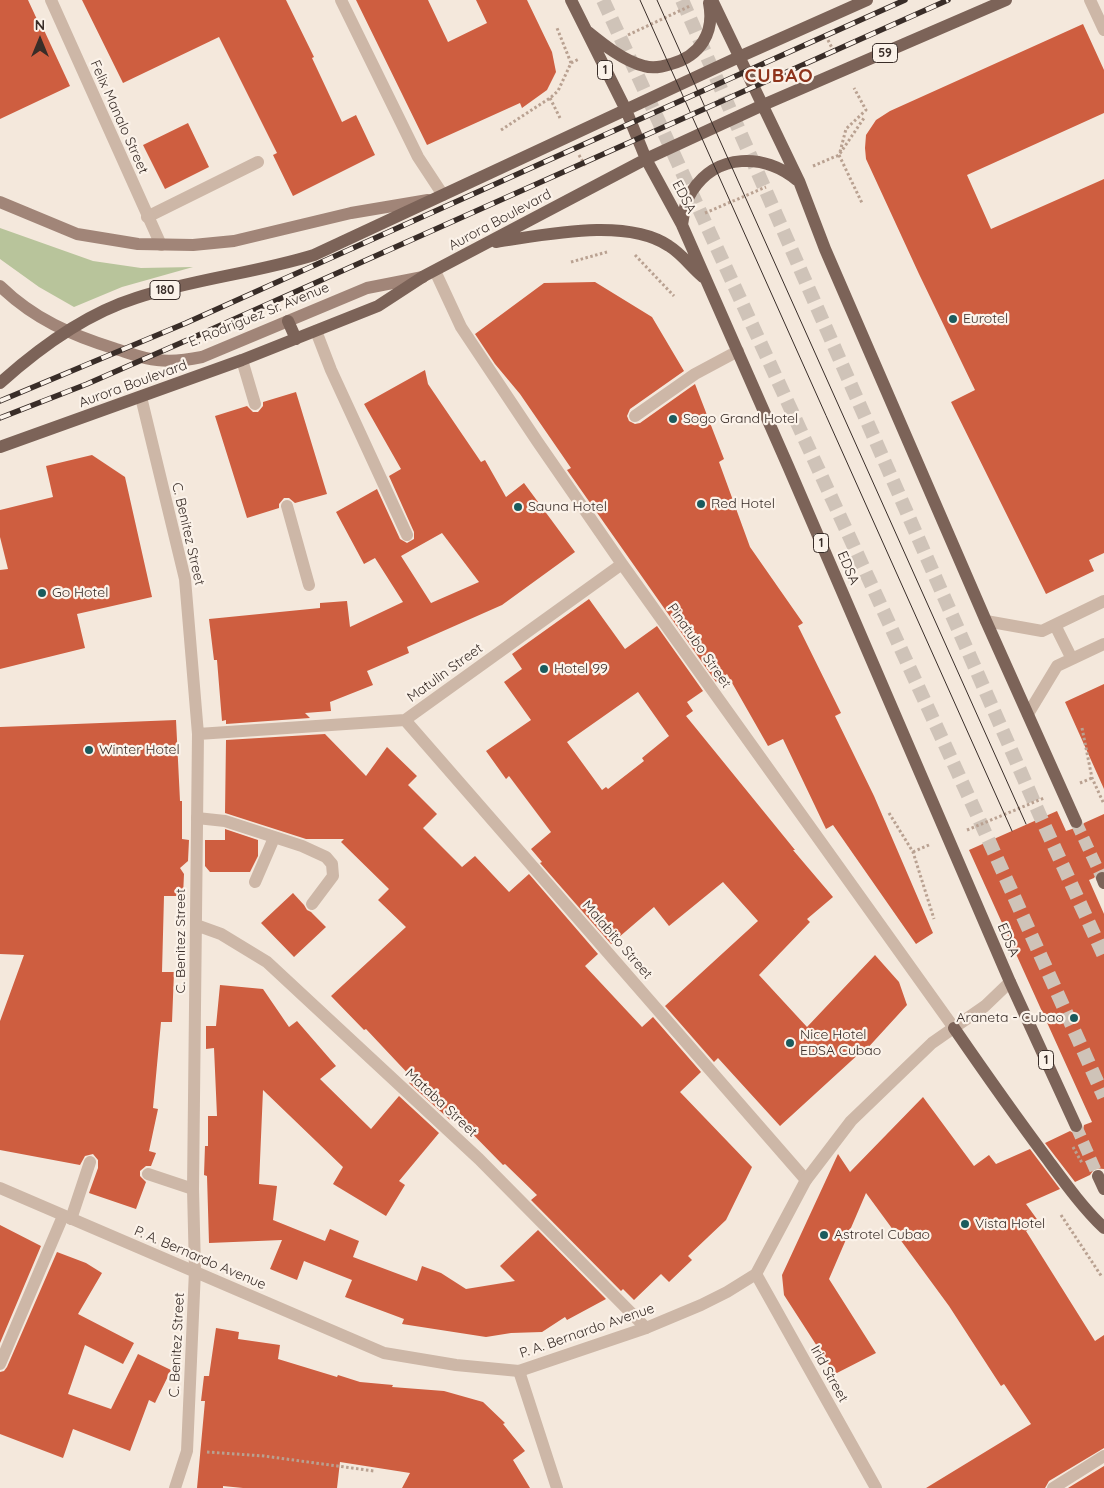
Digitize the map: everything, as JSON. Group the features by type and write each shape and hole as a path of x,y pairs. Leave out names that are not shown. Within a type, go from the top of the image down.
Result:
{"main road":[{"name":"EDSA","path":"571,0 626,110 646,158 682,224 1010,982 1076,1126"},
{"path":"584,29 609,48 636,63 646,67 660,67 682,61 699,49 708,32 711,18 708,0"},
{"path":"712,0 799,182 825,249 986,621 1076,822"},
{"path":"626,110 739,56 867,0"},
{"name":"Aurora Boulevard","path":"0,447 242,360 378,306 430,274 646,158 763,105 1006,0"},
{"name":"180","path":"0,383 26,361 76,326 119,304 176,287 280,265 314,255 350,240 626,110"},
{"path":"682,224 685,207 692,191 703,178 718,168 734,162 752,160 769,163 785,170 799,182"},
{"path":"0,202 77,234 138,244 194,245 234,241 351,213 439,197"},
{"path":"486,244 559,232 609,230 643,235 669,246 706,279"},
{"name":"E. Rodriguez Sr. Avenue","path":"0,286 21,306 55,326 93,342 156,360 178,361 202,357 367,288 430,274"},
{"path":"288,321 296,339"},
{"path":"954,1028 1042,1152 1092,1217 1104,1228"},
{"path":"1098,1176 1104,1189"}],"street":[{"name":"Felix Manalo Street","path":"51,0 161,245"},
{"path":"341,0 439,197"},
{"path":"1090,0 1104,30"},
{"path":"148,217 258,162"},
{"name":"Pinatubo Street","path":"430,274 461,328 954,1028"},
{"path":"316,331 331,370 407,535"},
{"path":"636,416 695,374 738,351"},
{"path":"242,360 256,404"},
{"name":"C. Benitez Street","path":"141,397 185,579 198,734 195,1270 187,1450 175,1488"},
{"path":"287,506 309,585"},
{"name":"Matulin Street","path":"198,734 405,720 625,562"},
{"path":"986,621 1042,631 1104,601"},
{"path":"1055,625 1072,659"},
{"path":"1028,714 1057,666 1104,644"},
{"name":"Malabito Street","path":"405,720 806,1180"},
{"path":"197,818 225,821 302,846 326,857 332,864 333,876 312,904"},
{"path":"255,882 274,838"},
{"name":"Mataba Street","path":"196,925 221,934 267,962 479,1159 646,1328"},
{"name":"P. A. Bernardo Avenue","path":"0,1188 67,1218 195,1270 384,1353 456,1365 519,1371 646,1328 701,1306 756,1274 806,1180 850,1121 932,1043 985,1006 1010,982"},
{"path":"0,1364 67,1218 90,1162"},
{"path":"148,1174 194,1188"},
{"name":"Irid Street","path":"756,1274 876,1488"},
{"path":"519,1371 558,1488"},
{"path":"1053,1488 1104,1456"}],"path":[{"path":"623,38 693,4"},
{"path":"501,130 558,91 570,62 557,28"},
{"path":"570,62 580,58"},
{"path":"812,166 839,155 864,118"},
{"path":"839,155 862,202"},
{"path":"698,216 768,186"},
{"path":"629,248 674,296"},
{"path":"571,262 608,252"},
{"path":"1082,728 1093,780 1104,804"},
{"path":"1074,786 1093,780"},
{"path":"958,833 1048,796"},
{"path":"889,813 913,852 934,919"},
{"path":"913,852 931,844"},
{"path":"1056,1207 1102,1277"},
{"path":"187,1450 264,1456 374,1471"}],"green space":[{"path":"0,228 93,261 141,268 193,267 122,287 74,307 39,287 0,259"}],"building":[{"path":"0,0 28,0 70,86 0,119"},
{"path":"82,0 286,0 314,57 312,58 342,122 356,115 375,155 293,196 273,155 277,153 219,37 123,83"},
{"path":"356,0 428,0 448,42 487,23 476,0 527,0 552,52 556,72 547,90 522,108 520,103 427,145"},
{"path":"1083,24 1104,70 1104,113 967,175 991,229 1104,179 1104,553 1089,560 1094,571 1046,594 951,402 975,390 866,159 865,148 866,135 876,120 890,111"},
{"path":"188,123 209,167 165,189 143,145"},
{"path":"595,282 652,317 684,371 630,409 627,416 629,421 635,424 640,423 695,384 724,459 719,462 750,547 803,623 798,626 841,713 835,716 874,796 933,933 916,944 833,825 826,829 783,739 768,746 727,674 716,682 567,470 571,468 520,394 495,364 475,334 544,283"},
{"path":"425,370 428,384 481,462 485,460 506,497 524,483 575,552 502,605 407,647 409,653 367,671 373,685 330,702 331,711 305,713 310,718 226,724 226,720 222,721 217,660 214,660 209,619 320,608 320,603 347,601 350,627 403,602 375,558 364,564 336,512 377,489 400,539 407,543 414,539 414,532 389,476 401,469 364,404","holes":["442,533 479,582 431,603 401,556"]},
{"path":"296,392 327,494 295,503 289,498 284,498 279,504 279,508 247,518 215,416 247,406 253,412 258,412 263,406 263,402"},
{"path":"92,455 125,477 152,597 77,614 85,648 0,669 0,570 8,569 0,537 0,510 53,497 46,466"},
{"path":"589,599 625,649 657,626 703,691 687,702 693,711 686,716 833,897 807,919 810,922 759,975 807,1027 875,955 899,982 907,1005 864,1052 862,1051 780,1126 718,1058 714,1062 665,1006 758,921 723,882 669,926 654,907 611,944 540,863 542,862 531,849 551,832 509,776 506,779 486,751 531,720 504,682 522,669 512,654","holes":["638,692 669,736 642,758 644,761 608,789 606,787 602,790 567,742"]},
{"path":"1104,684 1104,789 1065,702"},
{"path":"176,720 180,801 182,801 182,839 189,840 188,861 180,868 184,874 183,896 164,896 162,972 174,972 172,1022 161,1022 153,1108 158,1109 149,1151 156,1153 151,1166 146,1166 140,1171 140,1176 146,1182 136,1209 89,1193 98,1168 98,1160 93,1154 85,1156 80,1165 0,1150 0,1021 24,955 0,954 0,727"},
{"path":"325,734 366,776 387,747 417,776 408,785 437,814 423,828 462,867 475,856 509,892 529,874 598,954 585,966 642,1027 653,1017 701,1072 680,1092 752,1167 726,1220 688,1256 692,1260 669,1282 661,1274 634,1300 623,1289 621,1291 531,1200 537,1195 505,1164 503,1165 454,1115 450,1120 409,1083 413,1079 366,1029 364,1030 331,996 406,927 378,900 389,889 341,842 344,839 306,839 225,813 226,740"},
{"name":"Araneta - Cubao","path":"1057,811 1066,831 1080,829 1084,823 1104,814 1104,870 1099,871 1094,878 1089,880 1104,914 1104,1169 1095,1168 1090,1175 1075,1182 1045,1143 1070,1131 1079,1134 1083,1130 1084,1125 1092,1122 969,850"},
{"path":"225,829 258,840 258,856 250,872 210,872 205,866 205,840 225,840"},
{"path":"293,893 307,910 326,927 294,957 261,923"},
{"path":"220,985 263,989 289,1027 297,1021 336,1066 320,1079 371,1129 399,1096 439,1133 399,1181 405,1185 386,1216 333,1184 343,1167 263,1090 259,1184 277,1186 273,1220 325,1241 330,1229 359,1241 353,1257 417,1281 422,1266 441,1273 466,1289 515,1281 500,1266 538,1230 606,1299 567,1320 565,1317 542,1332 511,1333 486,1337 402,1324 404,1319 345,1297 352,1280 304,1261 297,1280 270,1269 282,1240 209,1243 207,1176 204,1175 205,1146 208,1146 208,1116 217,1116 214,1048 206,1049 206,1026 216,1026"},
{"path":"923,1097 974,1166 989,1155 996,1164 1030,1149 1060,1189 1026,1204 1039,1222 1026,1231 1095,1341 1104,1335 1104,1448 1049,1481 1045,1488 926,1488 1031,1424 1004,1384 1001,1386 949,1306 866,1193 829,1279 876,1353 835,1374 784,1295 782,1275 838,1154 850,1172"},
{"path":"0,1225 41,1246 0,1343"},
{"path":"57,1252 86,1263 102,1273 78,1314 134,1343 123,1364 85,1345 68,1394 111,1409 138,1354 171,1370 155,1403 149,1400 130,1451 73,1429 63,1458 0,1434 0,1372 4,1371 7,1367"},
{"path":"216,1328 239,1332 238,1339 280,1345 278,1359 337,1377 338,1375 360,1382 393,1385 392,1387 444,1391 483,1402 505,1423 503,1424 525,1451 513,1460 530,1488 402,1488 410,1473 340,1462 337,1488 243,1488 223,1486 223,1488 197,1488 205,1401 201,1401 204,1376 209,1376"},
{"path":"1104,1466 1104,1488 1068,1488"}],"tunnel":[{"path":"603,0 989,841 1104,1097"},
{"path":"682,0 1041,818 1104,956"},
{"path":"1076,822 1102,878"},
{"path":"1076,1126 1098,1176"}],"tram line":[{"path":"640,0 1012,831"},
{"path":"657,0 1026,824"}],"railway":[{"path":"0,401 186,323 905,0"},
{"path":"0,418 87,384 192,338 948,0"}],"place":[{"name":"Eurotel","path":"953,319"},
{"name":"Sogo Grand Hotel","path":"673,419"},
{"name":"Red Hotel","path":"701,504"},
{"name":"Sauna Hotel","path":"518,507"},
{"name":"Go Hotel","path":"42,593"},
{"name":"Hotel 99","path":"544,669"},
{"name":"Winter Hotel","path":"89,750"},
{"name":"Araneta - Cubao","path":"1074,1018"},
{"name":"Nice Hotel EDSA Cubao","path":"790,1043"},
{"name":"Vista Hotel","path":"965,1224"},
{"name":"Astrotel Cubao","path":"824,1235"}],"district":[{"name":"CUBAO","path":"779,76"}]}
